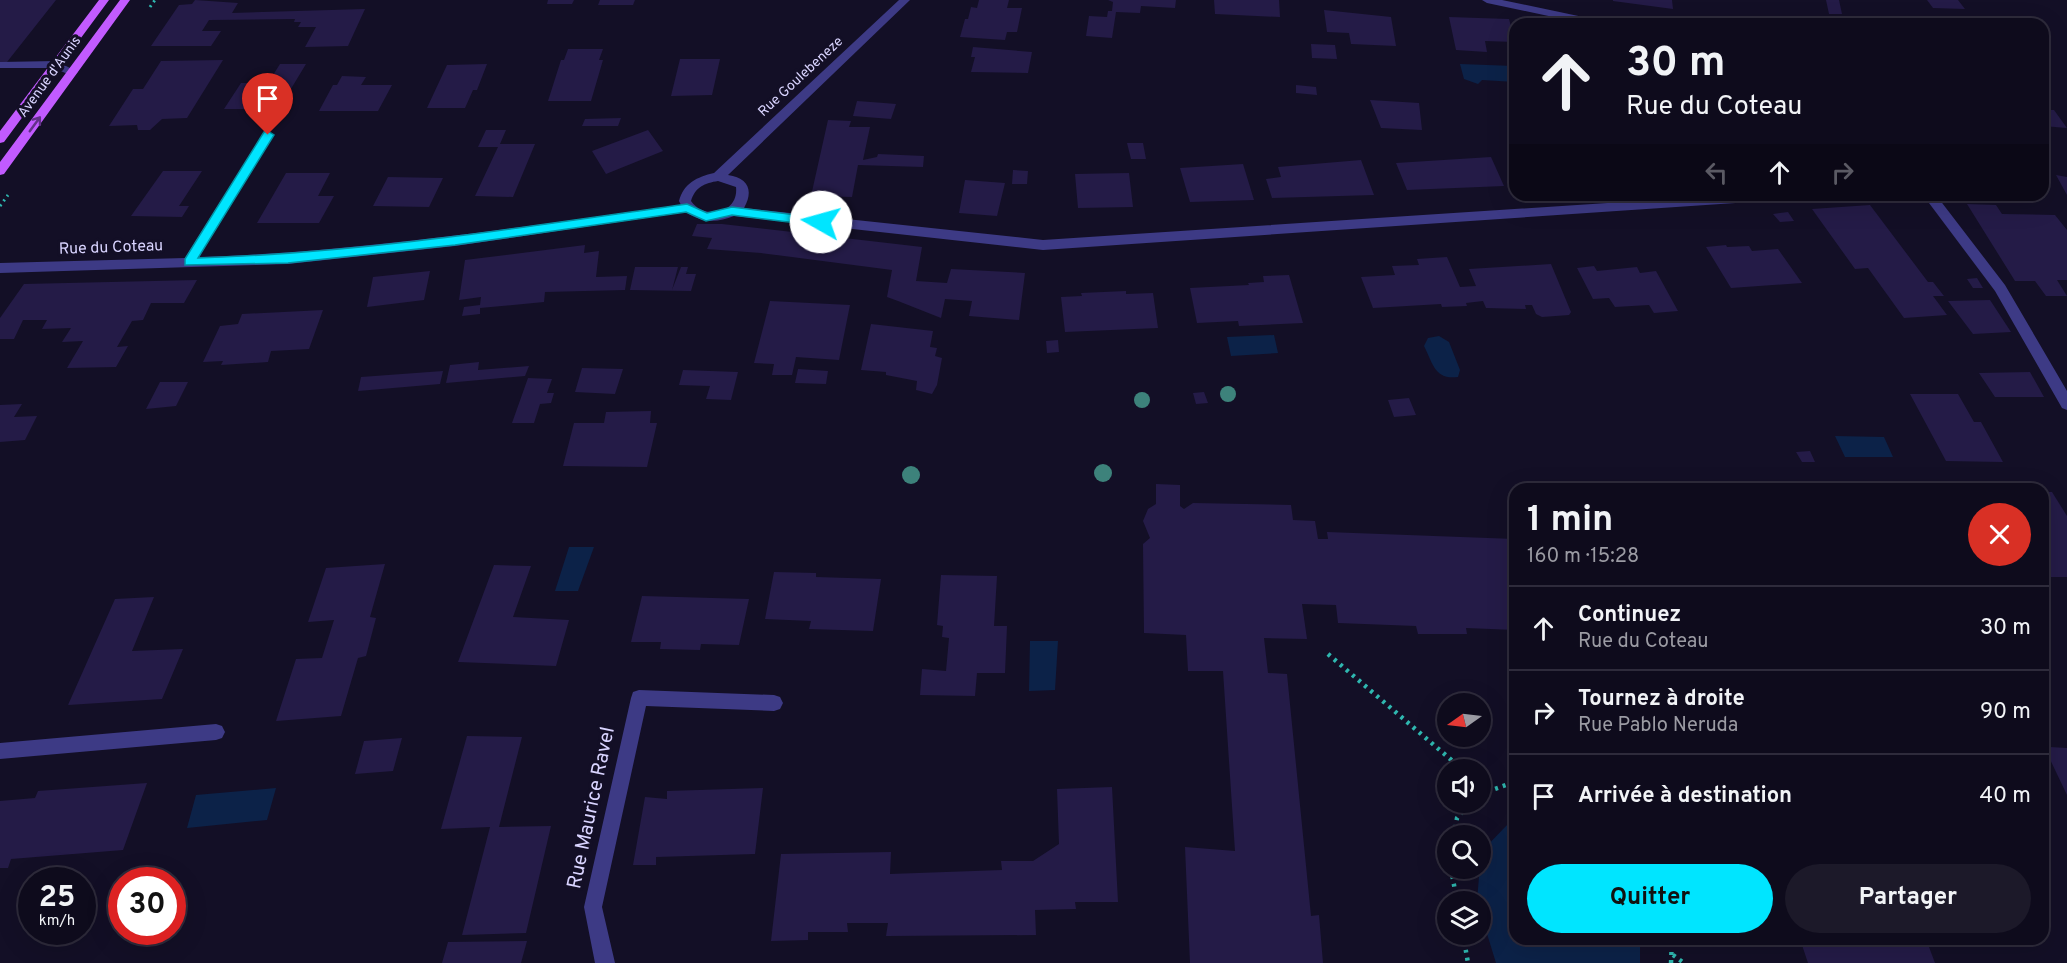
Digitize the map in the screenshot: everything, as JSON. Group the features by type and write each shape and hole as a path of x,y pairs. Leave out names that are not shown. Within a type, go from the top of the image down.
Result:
{"main road":[{"name":"Avenue d'Aunis","path":"0,139 104,0"},
{"name":"Avenue d'Aunis","path":"0,171 125,0"}],"street":[{"name":"Rue Goulebeneze","path":"718,177 906,0"},
{"path":"1487,0 1573,18"},
{"path":"0,65 56,64 72,72"},
{"path":"189,262 268,135"},
{"path":"732,211 744,199 742,185 736,180 718,177 698,182 691,188 685,201 687,208 706,217 732,211 1043,245 1703,201"},
{"path":"1934,201 2000,288 2067,404"},
{"name":"Rue du Coteau","path":"0,268 288,259 455,241 687,208"},
{"name":"Rue Maurice Ravel","path":"605,963 593,907 639,698 774,703"},
{"path":"0,751 216,732"}],"path":[{"path":"1328,654 1449,759"},
{"path":"1491,790 1509,784"},
{"path":"1465,945 1468,963"},
{"path":"1671,963 1672,945"},
{"path":"1673,955 1684,963"}],"water":[{"path":"1460,64 1509,66 1509,82 1482,80 1478,84 1464,79"},
{"path":"1274,335 1278,353 1231,356 1227,337"},
{"path":"1439,336 1449,342 1460,370 1458,377 1444,376 1430,359 1424,346 1428,338"},
{"path":"1835,436 1884,437 1893,457 1845,457"},
{"path":"569,547 594,547 578,591 555,591"},
{"path":"1030,641 1058,641 1055,690 1029,691"},
{"path":"276,788 267,820 187,828 196,795"},
{"path":"1509,824 1509,945 1640,945 1640,963 1496,963 1490,945 1491,891 1478,891 1479,879 1491,879 1491,842"}],"building":[{"path":"0,0 56,0 7,62 0,62"},
{"path":"195,0 238,3 232,13 365,9 348,46 305,47 316,27 298,27 301,22 294,22 295,19 209,20 202,31 221,31 211,46 151,46 179,5 192,4"},
{"path":"548,0 574,0 572,4 547,4"},
{"path":"600,0 635,0 633,5 598,5"},
{"path":"979,0 1009,0 1007,8 1022,8 1017,32 1007,32 1005,40 960,37 971,7 977,8"},
{"path":"1108,0 1176,0 1175,8 1141,6 1140,13 1116,12 1112,38 1086,36 1089,16 1107,17 1108,11 1112,11 1113,2"},
{"path":"1214,0 1279,0 1280,17 1215,14"},
{"path":"1672,0 1673,9 1613,1"},
{"path":"1826,0 1839,0 1842,14 1829,14"},
{"path":"1927,0 1958,0 1965,9 1933,8"},
{"path":"1324,10 1391,17 1396,46 1351,44 1349,33 1327,32"},
{"path":"1449,17 1509,19 1509,42 1485,41 1487,52 1456,50"},
{"path":"1311,44 1335,45 1337,59 1312,58"},
{"path":"973,47 1032,52 1028,73 971,72 975,57 971,57"},
{"path":"568,49 603,49 599,60 603,60 591,101 548,101 561,60 564,60"},
{"path":"680,59 720,59 712,95 671,96"},
{"path":"223,60 187,118 162,119 150,130 138,130 137,125 109,126 133,89 143,89 161,61"},
{"path":"280,64 306,64 283,102 262,102 259,107 250,109 224,109 241,83 268,83"},
{"path":"487,64 477,90 473,90 465,108 427,108 447,65"},
{"path":"342,76 366,77 361,85 392,85 378,111 319,111 333,85 337,85"},
{"path":"1296,85 1316,87 1317,95 1296,93"},
{"path":"1370,100 1419,103 1422,130 1381,128"},
{"path":"857,101 896,104 891,119 853,116"},
{"path":"2049,110 2054,110 2067,128 2049,126"},
{"path":"621,118 618,126 582,126 585,119"},
{"path":"828,120 851,121 849,127 870,127 863,160 877,157 878,154 924,156 923,167 858,165 852,197 811,196"},
{"path":"486,130 506,130 500,144 535,144 513,197 475,196 498,147 478,147"},
{"path":"648,130 663,151 606,174 592,151"},
{"path":"1127,143 1143,143 1146,159 1131,159"},
{"path":"1491,157 1504,186 1407,190 1396,163"},
{"path":"1361,160 1374,195 1272,198 1266,179 1281,177 1278,167"},
{"path":"1243,164 1254,200 1190,202 1180,168"},
{"path":"1013,170 1028,171 1027,184 1012,184"},
{"path":"163,171 202,171 179,206 189,206 182,217 131,216"},
{"path":"286,173 330,173 318,196 334,196 319,223 257,223"},
{"path":"1129,173 1133,207 1078,208 1075,174"},
{"path":"2056,175 2067,177 2067,195"},
{"path":"388,177 443,178 429,207 373,206"},
{"path":"965,180 1005,183 997,216 959,213"},
{"path":"1967,204 1996,205 2002,214 2055,215 2067,230 2067,280 2057,280 2067,296 2046,296 2035,281 2015,281"},
{"path":"1870,205 1928,282 1933,282 1944,296 1933,296 1947,315 1904,318 1868,268 1855,269 1812,209"},
{"path":"1788,212 1794,221 1780,222 1773,214"},
{"path":"697,224 722,224 922,247 916,281 947,283 951,269 1025,273 1019,320 969,316 972,301 945,299 941,318 887,297 892,270 761,253 707,249 712,238 692,236"},
{"path":"585,245 584,253 599,251 596,277 627,276 625,290 545,292 544,302 480,308 480,314 462,316 464,307 480,305 481,297 459,300 465,260"},
{"path":"1726,245 1727,247 1749,246 1752,251 1778,249 1802,283 1731,288 1706,247"},
{"path":"1447,257 1460,287 1476,286 1469,269 1551,264 1571,312 1569,315 1542,317 1536,314 1532,305 1525,305 1526,309 1486,308 1483,301 1466,303 1467,306 1442,307 1441,304 1373,308 1361,277 1395,275 1392,266 1419,265 1417,259"},
{"path":"1594,266 1597,271 1637,267 1640,273 1656,271 1678,311 1654,313 1649,305 1615,307 1609,298 1593,299 1577,268"},
{"path":"635,267 678,267 672,290 681,267 688,267 686,274 696,274 691,291 630,290"},
{"path":"430,271 424,300 367,307 373,277"},
{"path":"1289,275 1303,323 1239,326 1238,321 1197,323 1190,288 1249,285 1248,283 1264,282 1263,276"},
{"path":"1977,278 1983,288 1973,288 1967,279"},
{"path":"197,280 184,303 151,303 143,320 132,321 117,347 128,346 116,367 67,368 83,341 62,342 71,328 42,329 47,320 23,320 14,339 0,339 0,318 24,284"},
{"path":"1126,291 1126,294 1153,293 1158,328 1065,332 1061,297 1082,296 1081,293"},
{"path":"1990,300 2011,332 1973,334 1948,301"},
{"path":"770,301 850,305 839,360 796,357 792,375 772,375 774,364 754,363"},
{"path":"323,310 309,349 271,351 268,362 221,365 223,361 203,362 220,326 238,324 242,314"},
{"path":"871,324 933,331 930,347 937,348 935,356 942,358 937,385 932,394 916,390 917,381 886,375 886,372 861,370"},
{"path":"1058,340 1059,352 1047,353 1046,341"},
{"path":"479,362 478,370 529,366 525,376 446,383 450,365"},
{"path":"582,368 623,369 615,394 575,392"},
{"path":"798,369 828,371 826,384 795,383"},
{"path":"683,370 738,372 731,400 706,399 710,386 679,385"},
{"path":"443,371 440,384 358,391 361,377"},
{"path":"2030,372 2044,397 1995,397 1979,373"},
{"path":"528,378 552,379 547,393 554,393 551,403 540,404 534,423 512,423"},
{"path":"160,382 188,382 176,406 146,409"},
{"path":"1204,392 1208,403 1196,404 1193,393"},
{"path":"1910,394 1958,394 1974,422 1981,422 2003,462 1946,461"},
{"path":"1409,398 1416,415 1394,417 1388,400"},
{"path":"22,404 14,417 37,416 25,440 0,442 0,405"},
{"path":"651,411 650,423 657,423 647,467 563,466 574,423 604,423 606,412"},
{"path":"1810,451 1815,462 1802,462 1796,452"},
{"path":"1156,484 1180,485 1180,506 1184,509 1193,503 1291,505 1293,520 1315,521 1318,539 1328,539 1327,532 1509,539 1509,630 1466,628 1467,634 1418,634 1416,626 1338,623 1336,605 1302,604 1307,639 1264,638 1268,673 1287,674 1311,916 1319,915 1323,963 1190,963 1185,847 1235,851 1223,671 1188,671 1186,635 1144,633 1143,544 1150,538 1143,521 1148,509 1156,504"},
{"path":"2049,492 2052,492 2067,516 2067,577 2049,577"},
{"path":"385,564 370,617 376,618 366,656 358,658 341,716 276,721 296,659 322,658 334,620 308,622 326,568"},
{"path":"494,565 531,566 513,617 569,620 556,666 458,662"},
{"path":"774,572 816,573 816,577 881,579 873,631 809,629 811,621 765,619"},
{"path":"941,575 997,576 994,626 1007,626 1005,673 977,673 975,696 920,695 922,669 946,671 949,638 942,637 943,626 937,625"},
{"path":"642,596 749,599 739,645 701,644 700,650 660,649 661,642 631,642"},
{"path":"154,597 132,651 183,649 162,699 68,705 115,599"},
{"path":"467,736 522,737 499,827 551,826 526,933 462,935 490,827 441,829"},
{"path":"402,738 393,771 355,774 364,741"},
{"path":"2049,748 2067,748 2067,795 2049,757"},
{"path":"147,783 123,850 11,859 8,868 0,868 0,801 35,798 38,791"},
{"path":"1112,787 1118,902 1075,902 1076,909 1035,910 1036,935 886,936 888,923 847,923 848,932 808,932 808,940 771,941 781,854 891,852 890,874 1002,870 1001,861 1033,861 1059,844 1057,789"},
{"path":"763,788 755,854 656,857 656,865 633,865 645,797 667,799 667,791"},
{"path":"527,941 521,963 442,963 448,942"},
{"path":"1802,945 1928,945 1935,963 1808,963"}],"route":[{"path":"268,135 189,262 288,259 455,241 687,208 699,216 706,217 716,217 732,211 821,222"}]}
